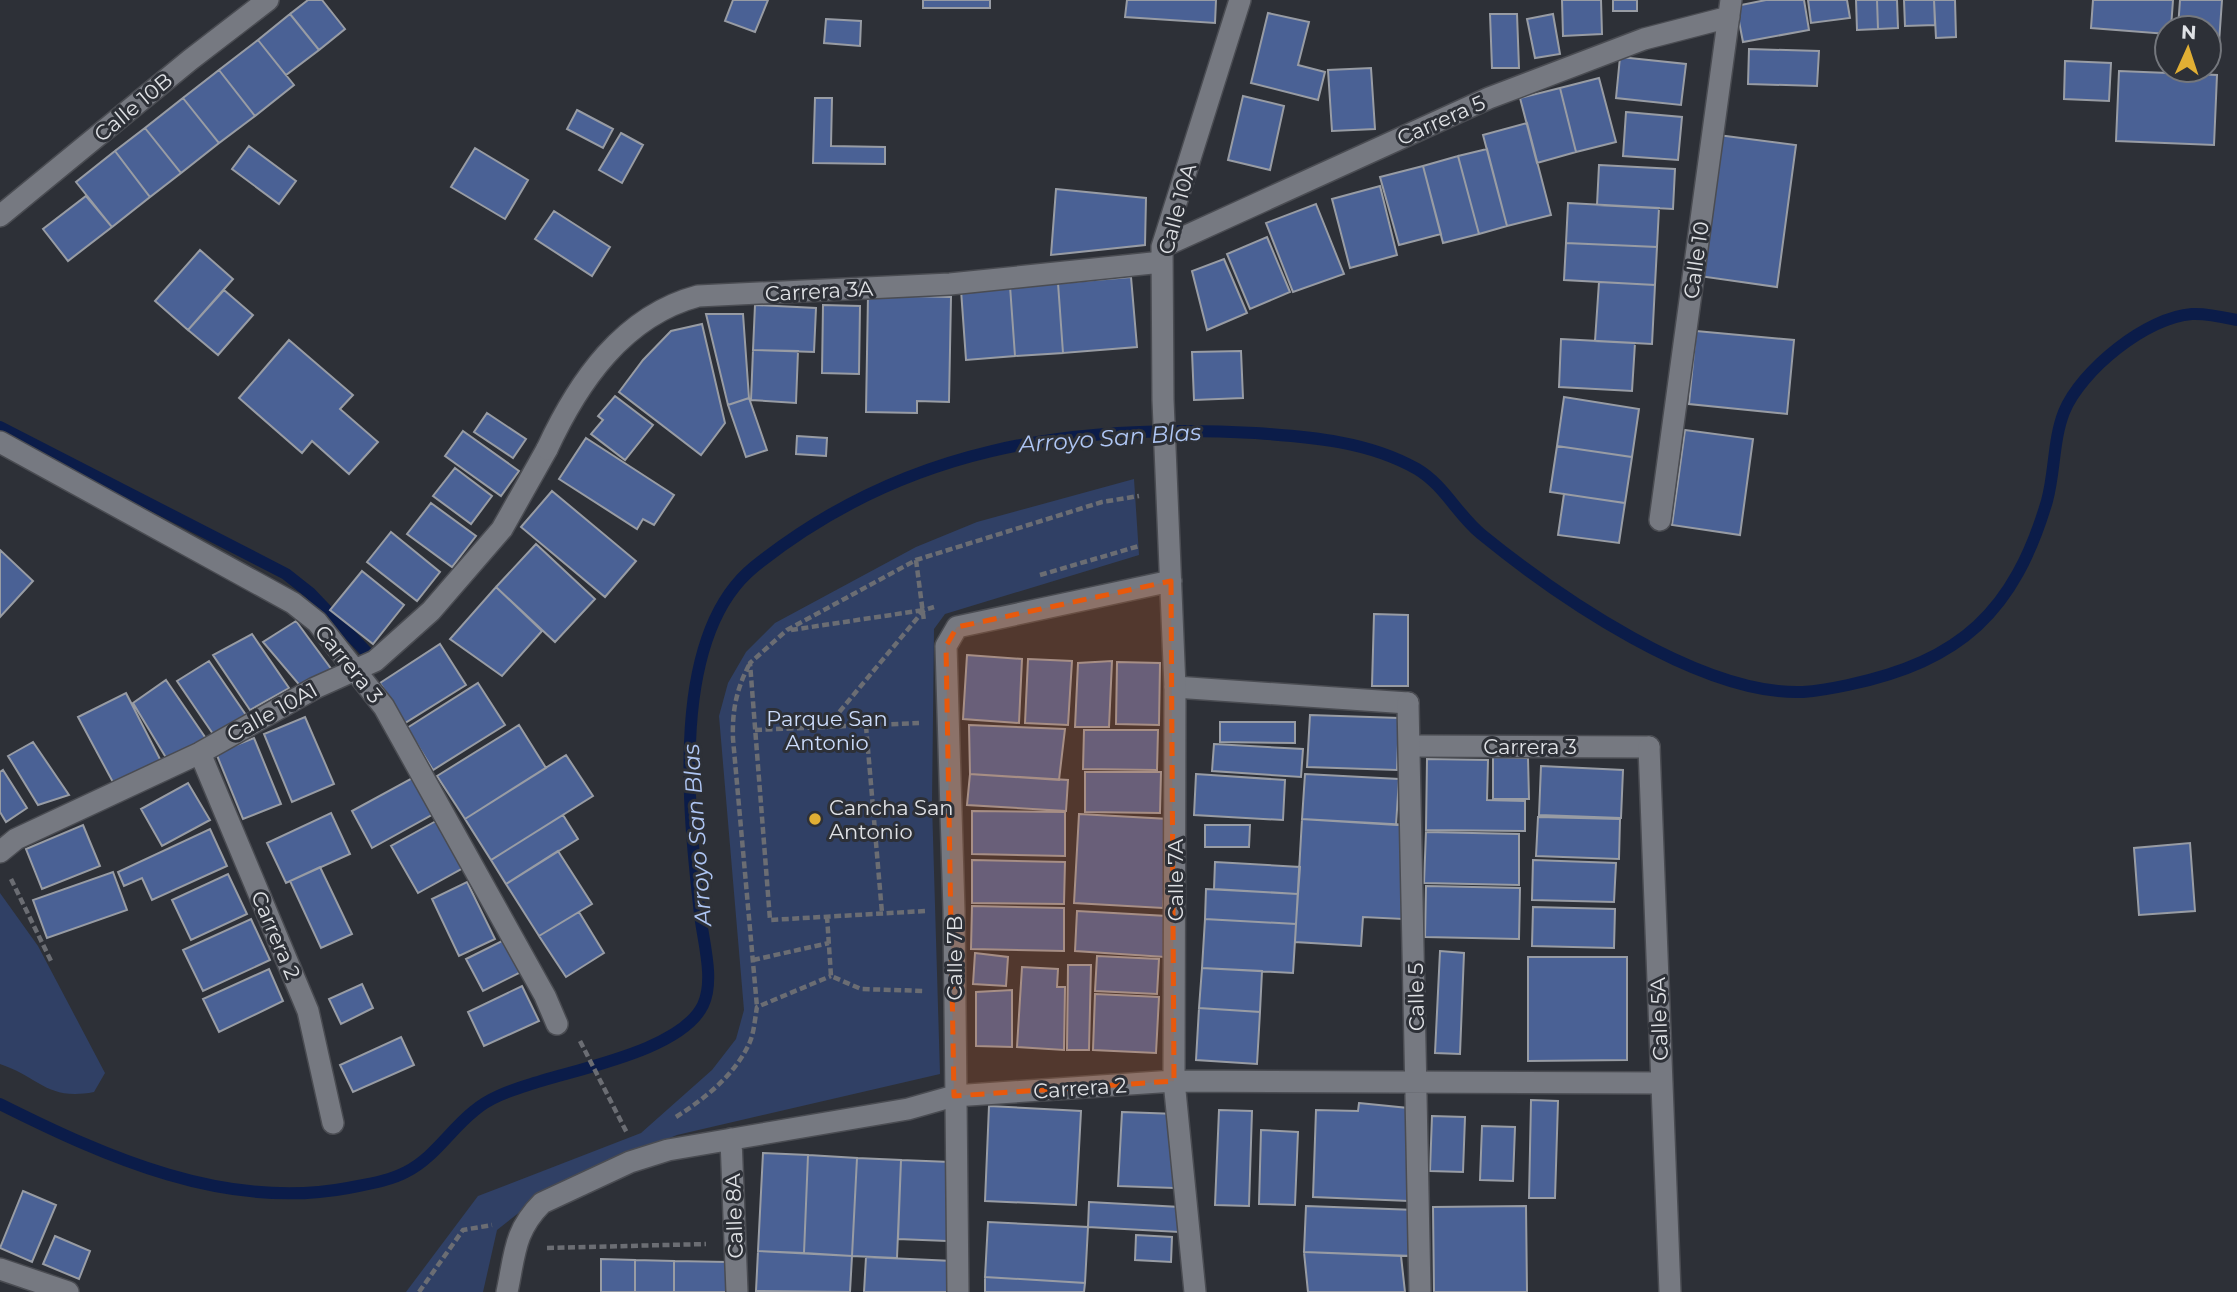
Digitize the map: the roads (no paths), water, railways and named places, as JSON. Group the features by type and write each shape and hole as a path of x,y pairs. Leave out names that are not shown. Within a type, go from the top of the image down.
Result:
{"street":[{"name":"Calle 10B","path":"0,216 190,60 268,0"},
{"name":"Calle 10A","path":"1166,468 1162,255 1240,0"},
{"name":"Carrera 5","path":"1162,255 1489,99 1730,8"},
{"name":"Calle 10","path":"1660,520 1730,8"},
{"name":"Carrera 3A","path":"547,449 568,403 624,335 643,319 668,304 698,296 950,284 1162,255"},
{"name":"Carrera 3","path":"0,442 293,603 317,622 384,707 545,996 557,1024"},
{"name":"Calle 10A1","path":"3,860 16,839 200,752 315,688 375,661 431,611 502,529 547,449"},
{"name":"Calle 7A","path":"1166,468 1175,687 1174,1081 1195,1292"},
{"name":"Calle 7B","path":"958,1292 954,911 946,646 957,627 1171,581"},
{"name":"Calle 5","path":"1175,687 1408,703 1418,1083 1420,1292"},
{"name":"Carrera 3","path":"1411,746 1649,747"},
{"name":"Calle 5A","path":"1649,747 1670,1292"},
{"name":"Carrera 2","path":"200,752 308,1010 333,1124"},
{"name":"Carrera 2","path":"507,1292 523,1223 542,1203 630,1163 668,1150 908,1108 954,1096 1174,1081 1662,1083"},
{"name":"Calle 8A","path":"731,1139 737,1292"},
{"path":"0,1269 68,1292"}],"waterway":[{"name":"Arroyo San Blas","path":"0,1104 82,1143 168,1174 212,1186 257,1192 302,1193 348,1188 399,1175 425,1159 465,1119 493,1099 528,1085 625,1056 673,1035 691,1021 703,1005 708,984 696,874 690,779 696,681 708,637 727,598 754,567 811,526 869,494 929,469 991,451 1054,439 1120,433 1255,433 1359,446 1398,460 1427,476 1481,534 1512,559 1632,638 1720,678 1763,689 1814,691 1888,675 1922,662 1952,646 1978,626 1999,602 2018,573 2034,540 2050,490 2060,423 2085,379 2100,363 2136,335 2174,317 2192,314 2237,320"},
{"path":"0,427 286,574 310,593 375,661"}],"place":[{"name":"Cancha San Antonio","path":"815,819"}],"park label":[{"name":"Parque San Antonio","path":"827,730"}]}
